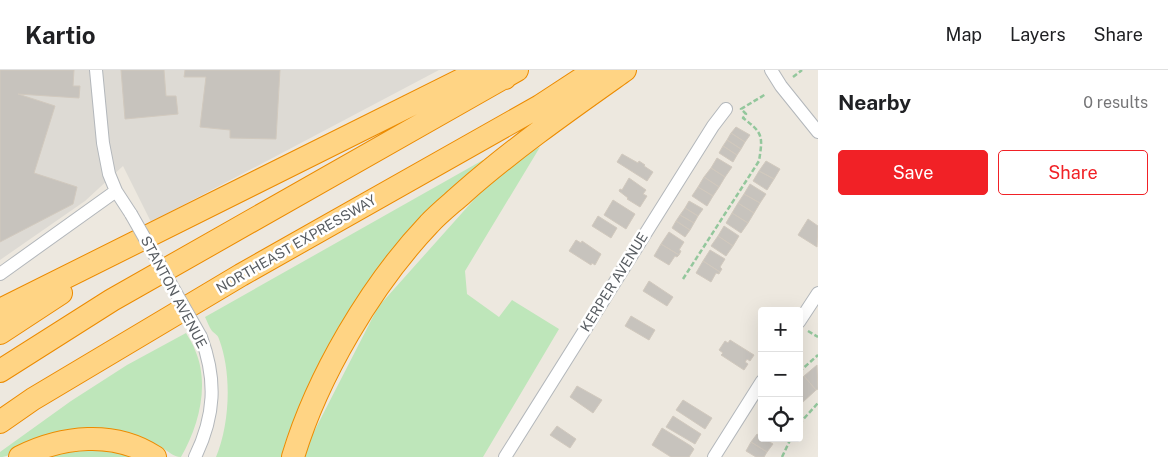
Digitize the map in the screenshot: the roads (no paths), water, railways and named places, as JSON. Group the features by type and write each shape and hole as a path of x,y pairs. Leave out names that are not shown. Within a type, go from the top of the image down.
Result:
{"highway":[{"name":"NORTHEAST EXPRESSWAY","path":"0,422 33,399 232,280 532,110 595,70"},
{"path":"293,457 307,417 341,348 361,314 409,247 430,223 509,153 625,70"},
{"path":"0,310 469,76 511,74"},
{"path":"0,371 112,300 511,74"},
{"path":"0,333 82,279 105,259"},
{"path":"20,457 56,443 93,438 111,440 156,457"}],"street":[{"name":"STANTON AVENUE","path":"96,70 103,143 109,174 116,190 132,214 201,337 208,356 212,391 211,412 206,434 195,457"},
{"path":"770,70 818,132"},
{"name":"KERPER AVENUE","path":"505,457 713,126 726,109"},
{"path":"0,274 116,190"},
{"path":"804,327 818,293"},
{"path":"714,457 758,387"}]}
